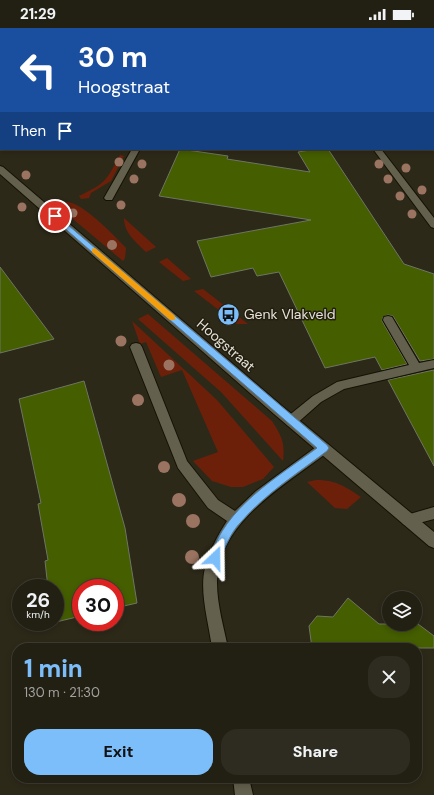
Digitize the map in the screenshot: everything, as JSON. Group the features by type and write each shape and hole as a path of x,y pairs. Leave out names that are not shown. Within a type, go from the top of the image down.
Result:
{"street":[{"path":"109,198 135,150"},
{"path":"378,150 434,225"},
{"name":"Hoogstraat","path":"0,170 291,421 434,541"},
{"path":"388,320 416,368"},
{"path":"136,347 182,464 212,504 236,519"},
{"path":"291,421 317,399 341,385 434,364"},
{"path":"219,643 212,600 211,571 219,546 236,519 261,495 324,448"},
{"path":"408,520 434,513"},
{"path":"242,783 244,795"}],"shaded area":[{"path":"120,155 124,156 111,181 91,193 89,198 81,199 79,196 95,188 108,176"},
{"path":"68,202 75,204 90,214 126,248 125,258 123,261 55,204"},
{"path":"124,218 156,247 146,252 128,233"},
{"path":"167,258 191,279 183,281 159,262"},
{"path":"203,289 248,324 237,324 194,291"},
{"path":"148,314 272,421 282,440 284,449 283,461 221,392 138,319"},
{"path":"132,321 217,400 274,467 263,479 243,487 231,487 212,481 193,461 218,452 182,370 161,377 146,342 140,344"},
{"path":"316,480 335,482 361,497 347,509 335,508 307,482"}],"building":[{"path":"180,150 228,156 227,159 310,172 298,152 310,150 329,150 404,264 434,274 434,359 420,361 393,316 388,315 383,317 382,321 407,364 382,370 375,357 325,368 279,272 257,276 253,268 211,277 197,241 311,220 159,196"},
{"path":"0,267 54,339 0,353"},
{"path":"434,370 434,466 388,380"},
{"path":"84,381 125,528 137,603 124,606 124,579 72,579 72,618 64,620 64,579 47,579 45,561 48,560 38,504 41,503 19,399"},
{"path":"348,598 379,624 382,624 382,631 422,631 422,627 434,636 434,648 422,648 422,643 311,643 309,626 317,616 333,617"}],"slow traffic":[{"path":"95,250 172,318"}],"place":[{"name":"Genk Vlakveld","path":"229,314"}],"route":[{"path":"55,216 278,410 324,448 261,495 236,519 219,546 215,558"}]}
